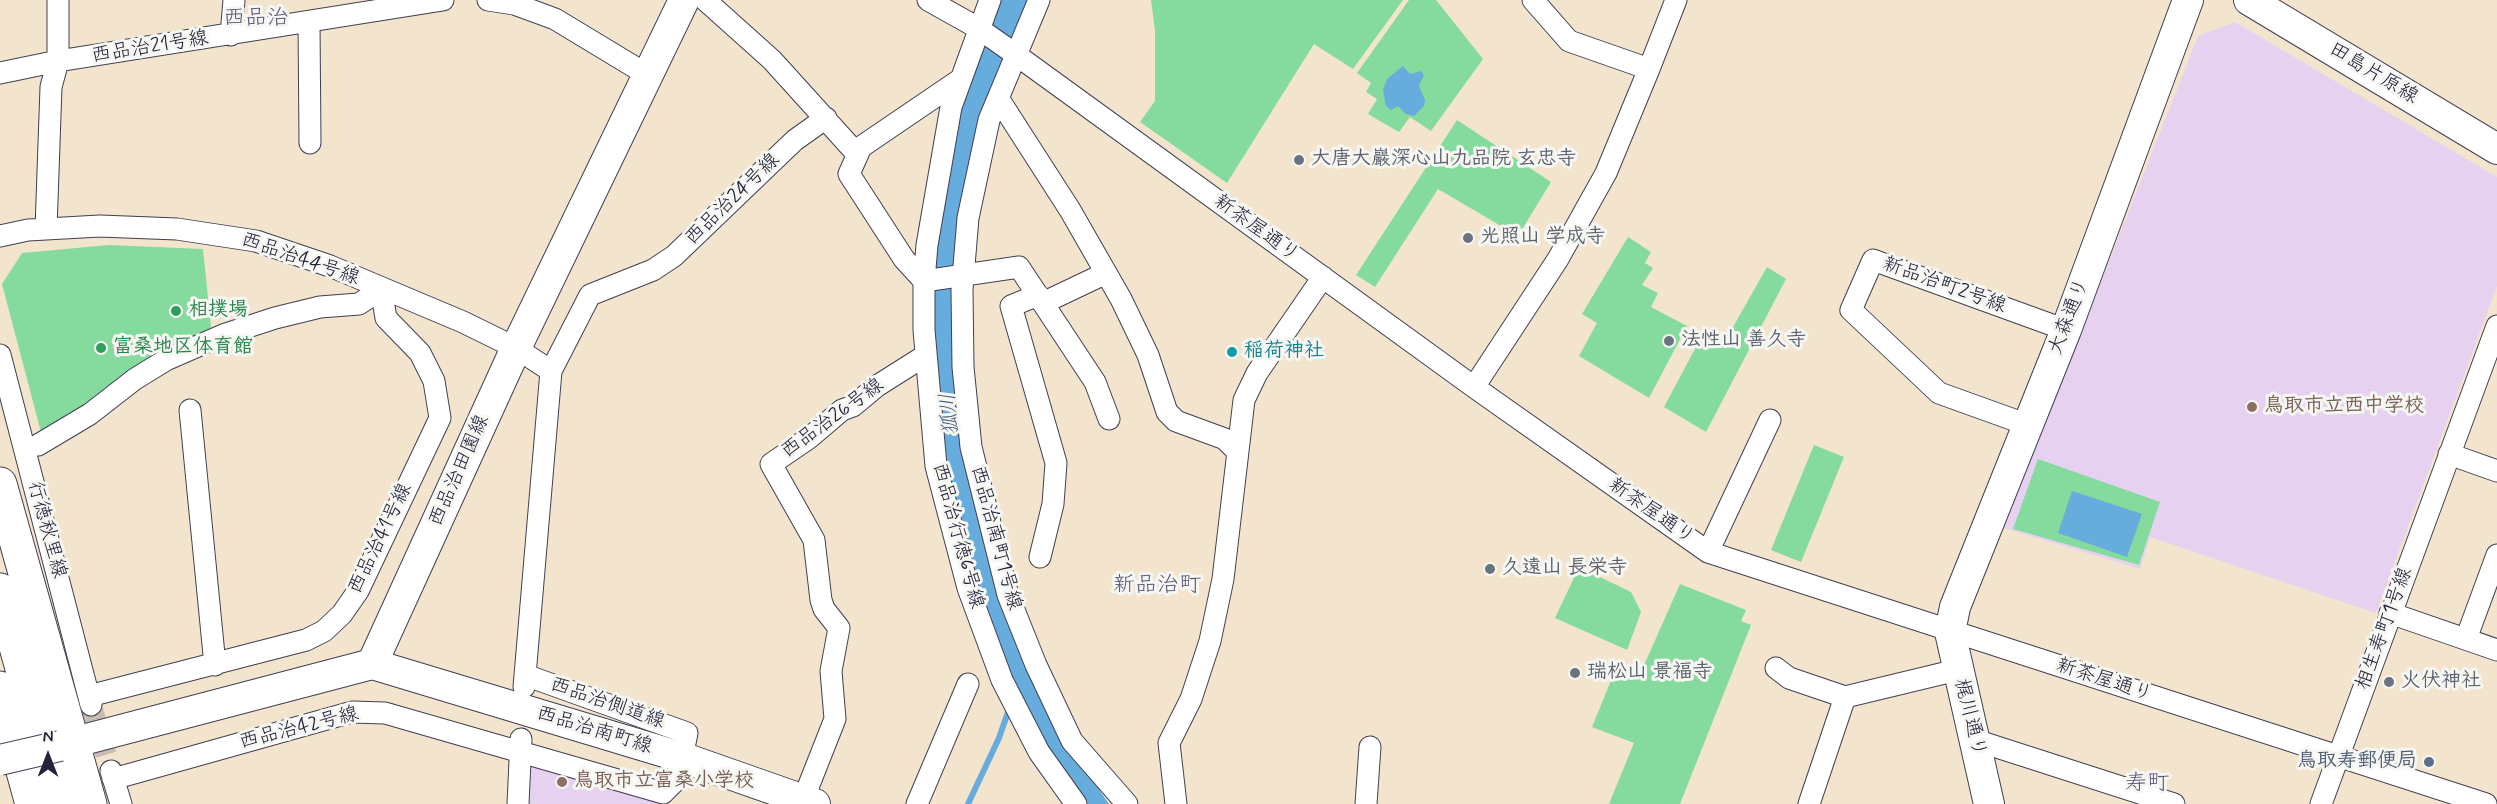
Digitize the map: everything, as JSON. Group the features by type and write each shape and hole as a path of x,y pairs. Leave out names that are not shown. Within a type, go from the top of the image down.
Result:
{"main road":[{"path":"0,484 67,744 90,804"},
{"path":"0,590 60,804"},
{"path":"0,688 32,804"}],"street":[{"path":"46,229 51,87 58,61 58,0"},
{"path":"231,35 234,0"},
{"name":"西品治21号線","path":"0,73 58,61 443,0"},
{"path":"488,0 529,8 555,19 646,74"},
{"name":"西品治田園線","path":"372,664 516,348 646,74 684,0"},
{"path":"705,0 772,60 858,154"},
{"name":"新茶屋通り","path":"928,0 978,28 1015,54 1474,387 1708,552 2486,804"},
{"name":"西品治行徳6号線","path":"990,0 951,106 928,281 926,355 936,466 968,588 1002,680 1039,752 1076,804"},
{"name":"西品治南町1号線","path":"1039,0 989,120 968,218 960,276 963,367 971,447 1008,595 1035,665 1072,741 1127,804"},
{"path":"1533,0 1569,41 1649,69"},
{"path":"1474,387 1558,259 1606,173 1676,0"},
{"name":"大森通り","path":"1950,632 1955,607 2066,330 2188,0"},
{"name":"田島片原線","path":"2249,0 2497,148"},
{"path":"309,22 310,143"},
{"path":"961,79 861,147 849,174 904,259 928,281 1019,267 1095,382 1109,419"},
{"path":"998,98 1070,210 1106,273 1149,355 1167,412 1176,421 1225,439 1237,450"},
{"name":"西品治24号線","path":"551,371 590,295 653,270 674,256 795,140 825,117"},
{"name":"西品治44号線","path":"0,236 46,229 100,226 177,229 256,241 330,266 381,290 463,322 516,348"},
{"name":"新品治町2号線","path":"2028,425 1939,393 1851,310 1873,260 2066,330"},
{"path":"1040,556 1053,504 1056,463 1011,306 1040,299 1106,273"},
{"path":"1176,804 1168,743 1191,699 1210,641 1223,579 1241,416 1249,386 1323,277"},
{"path":"38,445 90,414 135,379 176,356 223,335 276,318 320,307 359,304 381,290"},
{"name":"西品治41号線","path":"90,701 306,640 324,631 342,614 358,591 440,418 434,381 427,365 386,318 381,290"},
{"name":"相生寿町1号線","path":"2321,804 2497,326"},
{"path":"516,348 551,371"},
{"name":"行徳秋里線","path":"0,355 90,701"},
{"name":"西品治26号線","path":"809,802 835,719 831,671 839,628 824,609 821,600 814,540 771,464 809,438 842,410 853,406 877,386 926,355"},
{"name":"西品治側道線","path":"520,744 663,793 678,778 684,758 687,732 524,681 551,371"},
{"path":"190,410 215,665"},
{"path":"1708,552 1770,420"},
{"path":"2448,454 2497,471"},
{"path":"2466,639 2497,555"},
{"path":"2390,613 2497,650"},
{"name":"梶川通り","path":"1950,632 1989,804"},
{"path":"0,760 372,664"},
{"name":"西品治南町線","path":"372,664 684,758 809,802"},
{"path":"1776,668 1789,678 1845,697 1957,670"},
{"path":"917,804 968,684"},
{"path":"1809,804 1845,697"},
{"name":"西品治42号線","path":"121,804 112,775 352,712 386,713 520,744"},
{"path":"1976,740 2174,804"},
{"path":"518,804 520,744"},
{"path":"1366,804 1370,747"}],"shaded area":[{"name":"鳥取市立西中学校","path":"2235,22 2497,177 2497,286 2376,613 2150,537 2140,569 2004,528 2198,36"},
{"name":"鳥取市立富桑小学校","path":"527,760 669,804 526,804"}],"green space":[{"path":"1151,0 1403,0 1353,69 1314,44 1227,183 1140,122 1155,101 1155,31"},
{"path":"1409,0 1436,0 1483,59 1431,131 1410,117 1399,132 1368,114 1377,99 1366,92 1371,83 1357,73"},
{"path":"1457,120 1551,182 1518,236 1438,189 1375,287 1356,275"},
{"path":"1628,237 1651,252 1645,263 1653,268 1642,285 1658,293 1651,307 1687,326 1649,398 1579,356 1597,323 1582,314"},
{"name":"富桑地区体育館","path":"109,245 203,249 212,336 42,436 2,284 22,253"},
{"path":"1767,267 1786,279 1706,432 1664,407 1704,332 1724,343"},
{"path":"1814,445 1844,457 1801,562 1771,550"},
{"path":"2038,459 2160,502 2139,565 2013,529"},
{"path":"1579,567 1631,592 1641,612 1627,650 1555,618"},
{"path":"1680,584 1746,610 1741,621 1751,625 1680,804 1609,804 1634,743 1592,727 1612,678 1645,663"}],"water":[{"name":"狐川","path":"1000,0 1029,0 1000,68 969,173 976,507 992,576 1008,619 1073,751 1109,804 1085,804 1024,706 987,623 949,478 933,323 937,242 963,98"},
{"path":"1403,66 1410,74 1421,71 1424,75 1419,86 1425,100 1424,106 1414,116 1406,114 1398,106 1391,110 1386,106 1383,90 1387,79"},
{"path":"2072,491 2142,514 2127,557 2058,533"}],"waterway":[{"path":"968,804 999,738 1008,712"}],"tunnel":[{"path":"91,705 111,771"}],"place":[{"name":"大唐大巖深心山九品院 玄忠寺","path":"1299,160"},
{"name":"光照山 学成寺","path":"1468,238"},
{"name":"相撲場","path":"176,311"},
{"name":"法性山 善久寺","path":"1669,341"},
{"name":"富桑地区体育館","path":"101,348"},
{"name":"稲荷神社","path":"1232,352"},
{"name":"鳥取市立西中学校","path":"2252,407"},
{"name":"久遠山 長栄寺","path":"1490,569"},
{"name":"瑞松山 景福寺","path":"1575,673"},
{"name":"火伏神社","path":"2389,682"},
{"name":"鳥取寿郵便局","path":"2429,762"},
{"name":"鳥取市立富桑小学校","path":"562,782"}],"district":[{"name":"西品治","path":"256,19"},
{"name":"新品治町","path":"1157,586"},
{"name":"寿町","path":"2147,784"}]}
